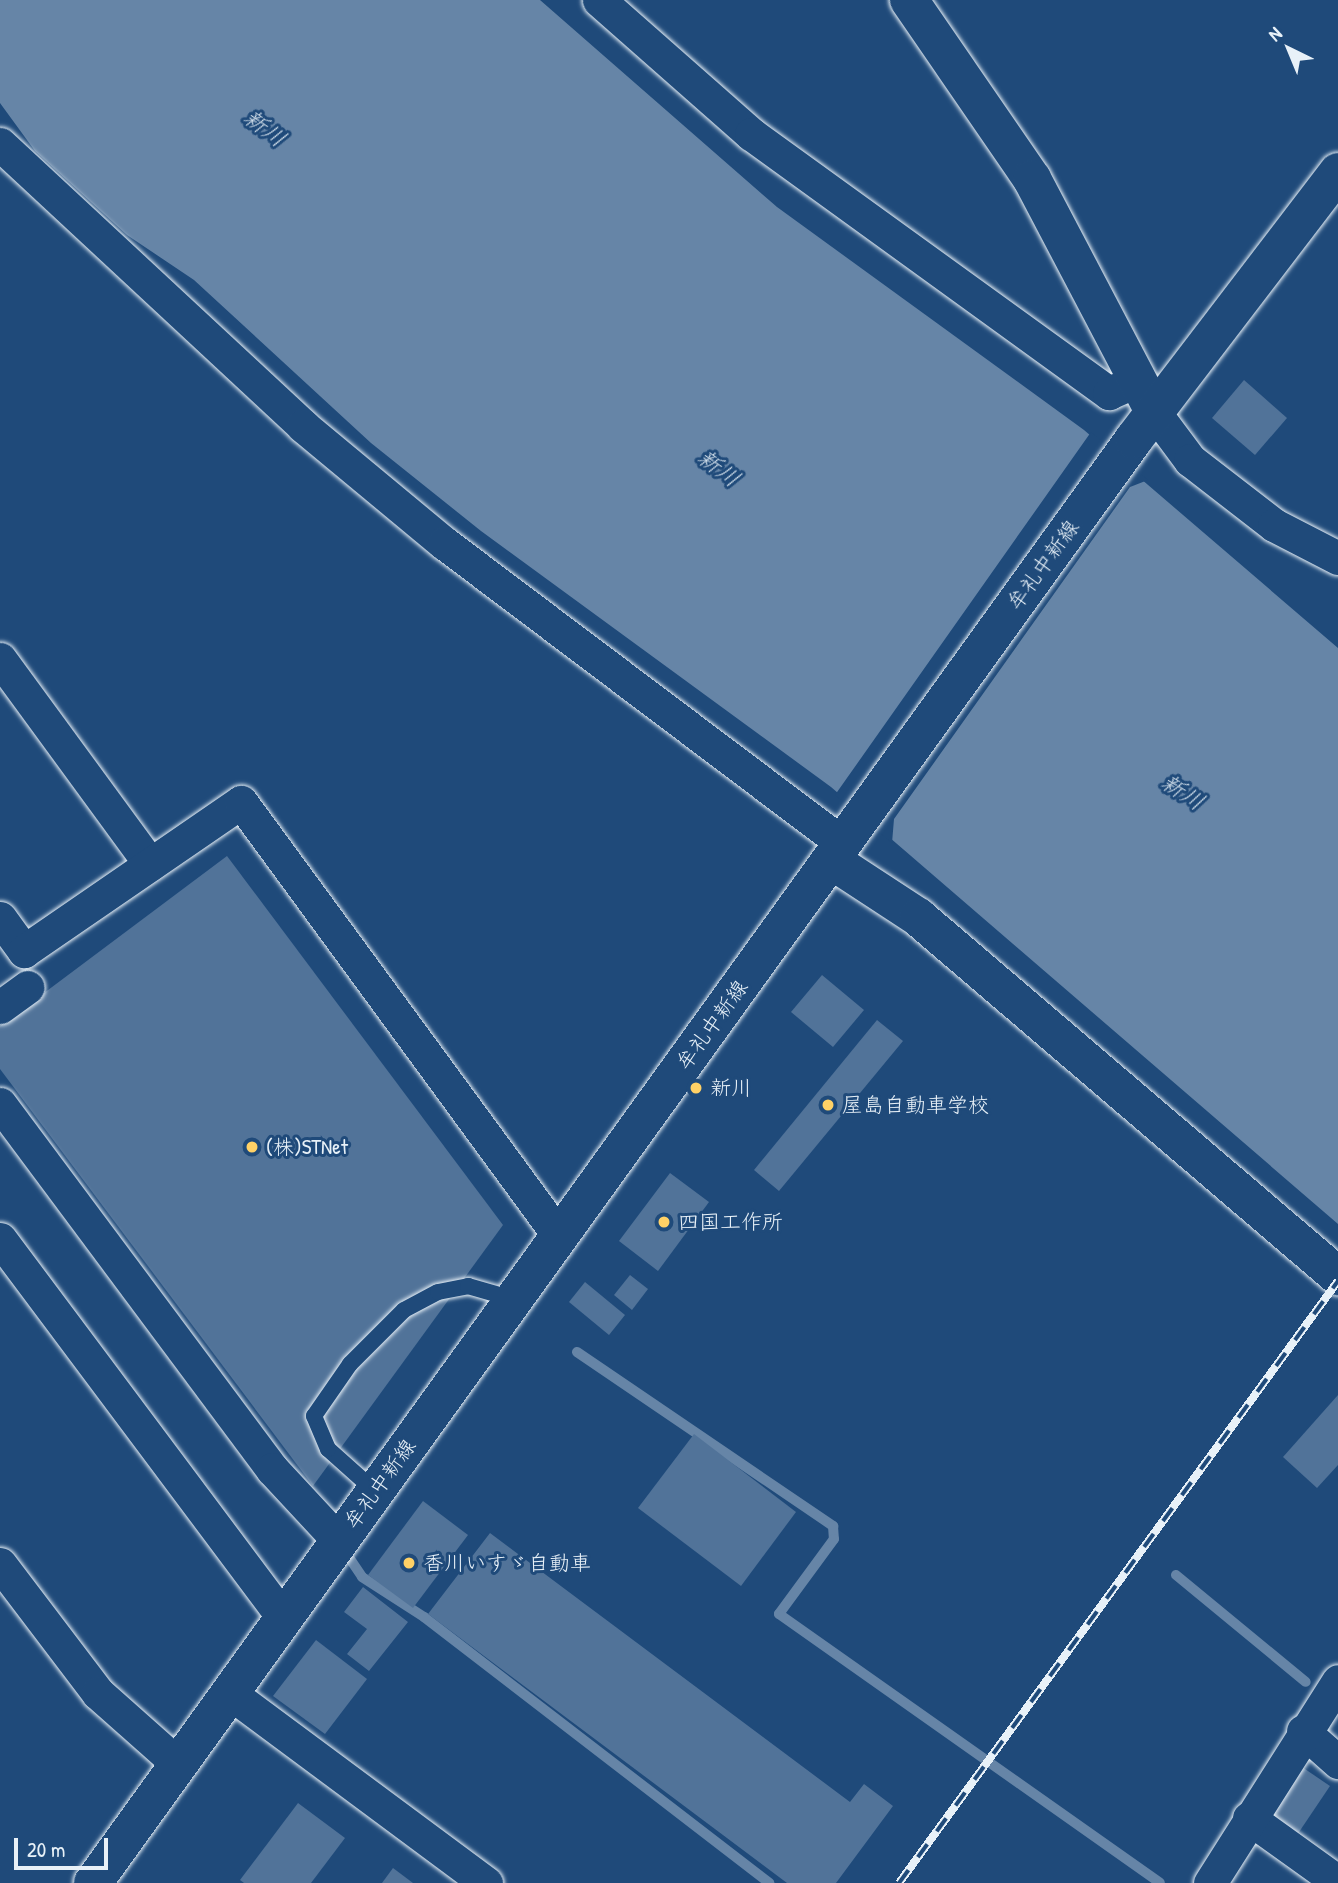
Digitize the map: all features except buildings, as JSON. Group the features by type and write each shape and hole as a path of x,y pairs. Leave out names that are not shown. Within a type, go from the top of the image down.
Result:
{"main road":[{"path":"909,0 1032,179 1138,380 1145,426"},
{"name":"牟礼中新線","path":"93,1883 1145,426 1338,172"},
{"path":"844,843 918,918 1338,1276"}],"street":[{"path":"599,0 751,134 1109,393 1138,380"},
{"path":"0,144 333,452 444,543 844,843"},
{"path":"1145,426 1274,525 1338,558"},
{"path":"0,659 150,864"},
{"path":"0,918 24,951 240,802 559,1236"},
{"path":"0,1007 28,987"},
{"path":"0,1104 272,1469 339,1541"},
{"path":"0,1239 284,1618"},
{"path":"0,1564 98,1693 178,1764"},
{"path":"1210,1883 1303,1731 1338,1681"},
{"path":"230,1693 486,1883"},
{"path":"1303,1731 1338,1762"},
{"path":"1249,1818 1338,1882"}],"lane":[{"path":"375,1491 328,1449 314,1416 350,1364 404,1310 438,1292 468,1286 513,1299"}],"water":[{"path":"0,0 540,0 777,207 1084,430 1338,648 1338,1224 831,787 481,531 371,443 194,280 127,235 35,151 0,103"}],"pier":[{"path":"1091,432 1148,480 1130,487 894,819 892,843 835,795"}],"waterway":[{"path":"577,1352 833,1526 834,1539 779,1614 1160,1883"},
{"path":"344,1550 362,1577 424,1617 769,1883"},
{"path":"1176,1575 1306,1682"}],"railway":[{"path":"899,1883 1338,1281"}],"place":[{"name":"新川","path":"696,1088"},
{"name":"屋島自動車学校","path":"828,1105"},
{"name":"(株)STNet","path":"252,1147"},
{"name":"四国工作所","path":"664,1222"},
{"name":"香川いすゞ自動車","path":"409,1563"}]}
